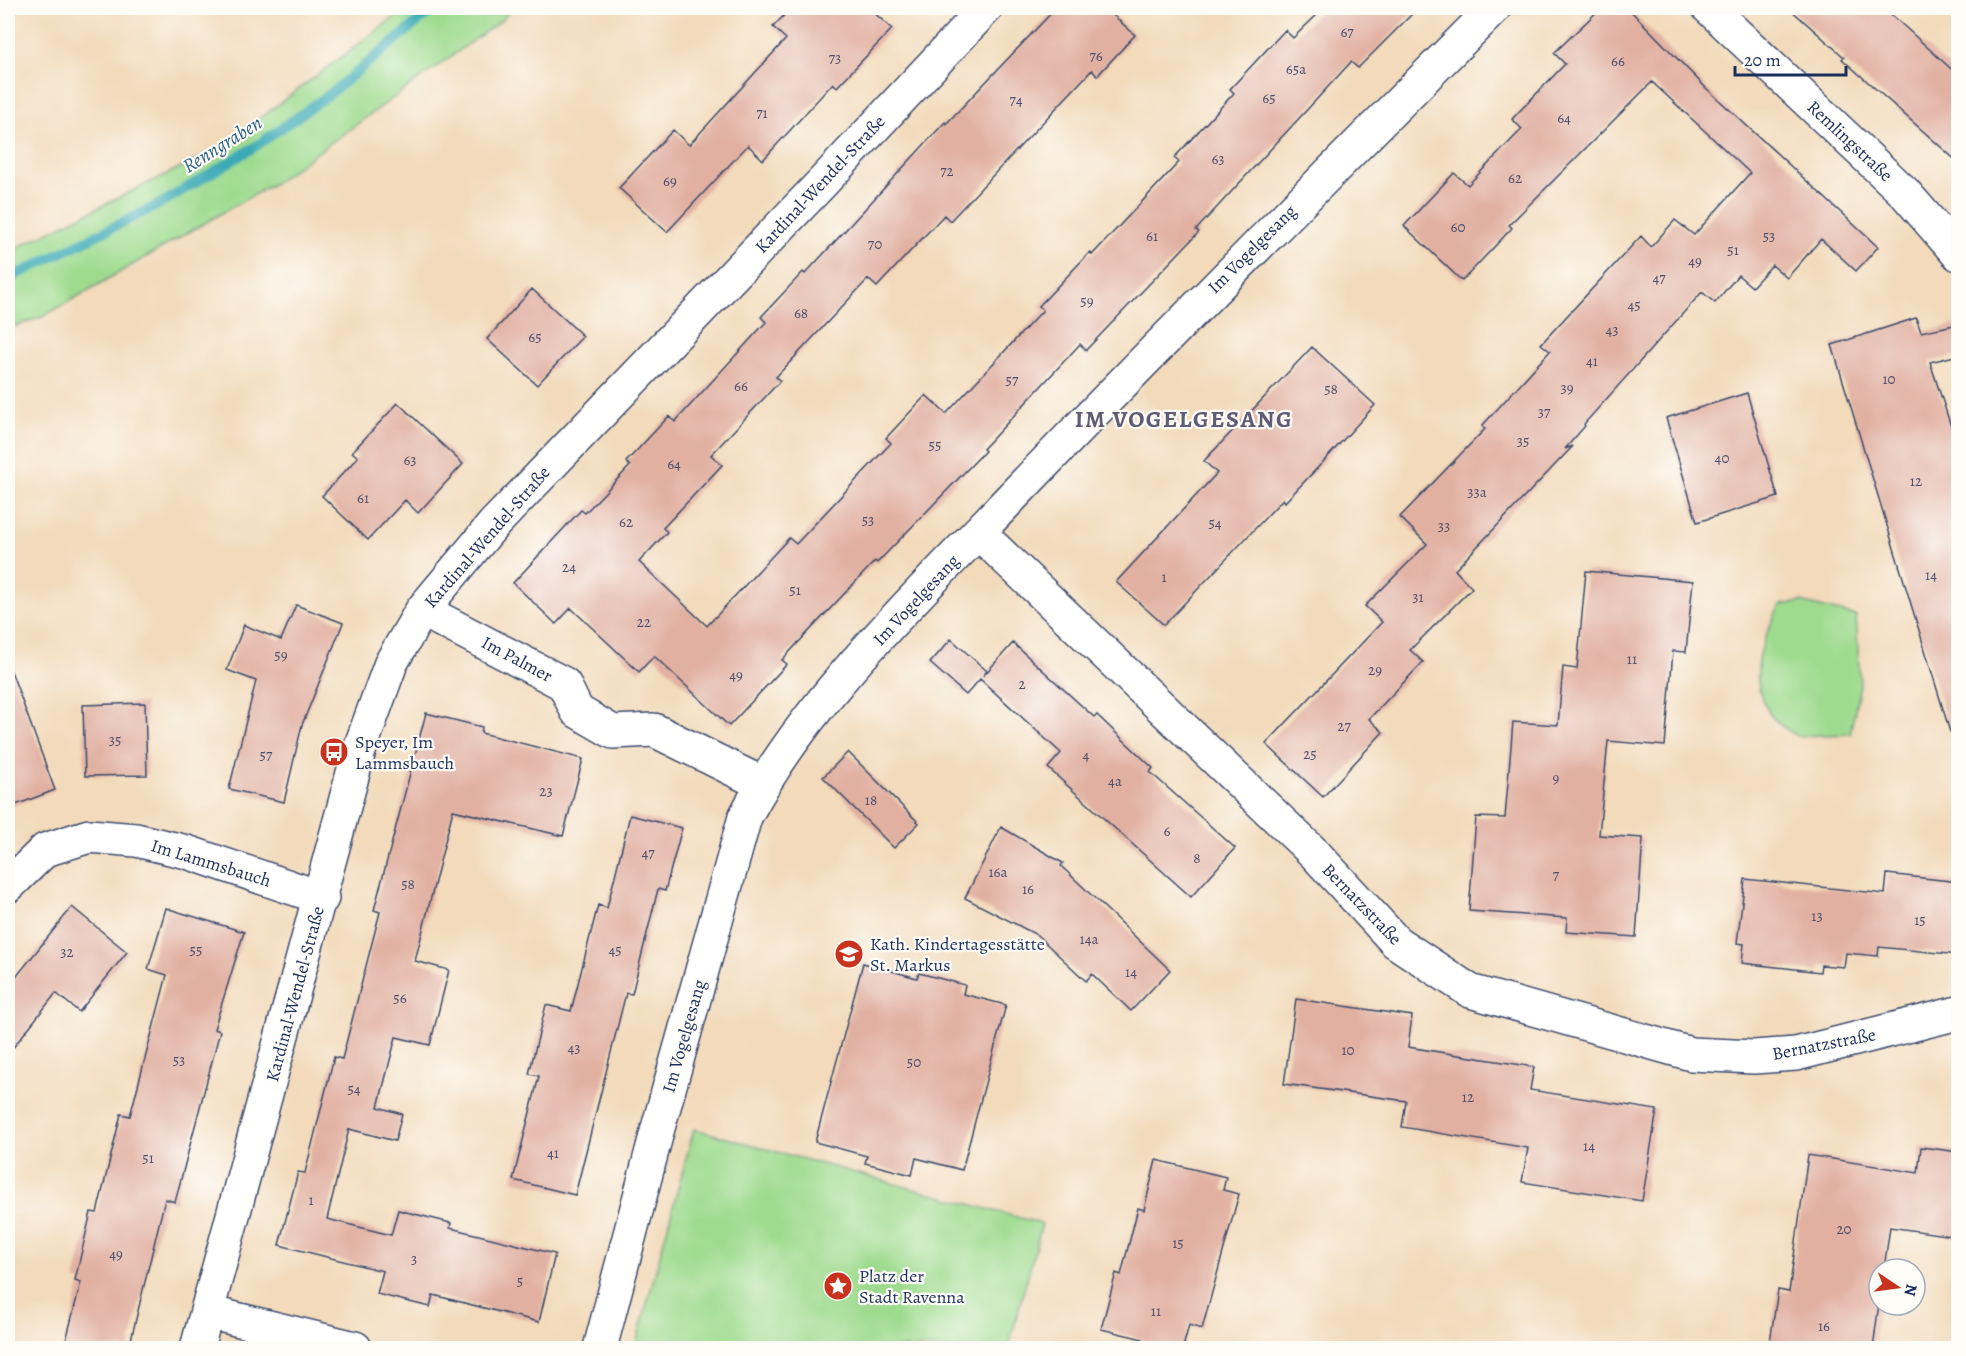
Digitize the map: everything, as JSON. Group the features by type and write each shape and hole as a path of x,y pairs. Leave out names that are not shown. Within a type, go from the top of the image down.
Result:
{"street":[{"name":"Kardinal-Wendel-Straße","path":"197,1348 322,897 359,751 391,663 422,609 492,525 821,184 986,8"},
{"name":"Im Vogelgesang","path":"600,1348 658,1128 746,817 763,784 799,732 863,656 979,532 1220,280 1494,8"},
{"name":"Remlingstraße","path":"1709,8 1905,193 1959,254"},
{"name":"Bernatzstraße","path":"979,532 1315,854 1396,942 1470,991 1691,1054 1754,1057 1796,1054 1959,1013"},
{"name":"Im Palmer","path":"422,609 564,684 577,711 614,732 654,730 763,784"},
{"name":"Im Lammsbauch","path":"8,886 45,850 89,836 136,840 187,852 322,897"},
{"path":"207,1312 355,1348"}],"green space":[{"path":"407,8 514,8 499,22 276,182 42,317 8,329 8,252 220,148"},
{"path":"1801,602 1856,616 1860,684 1850,734 1796,736 1776,721 1763,702 1758,674 1762,646 1767,632 1780,605"},
{"name":"Platz der Stadt Ravenna","path":"694,1129 1042,1224 1008,1348 635,1348"}],"building":[{"path":"791,8 869,8 892,29 837,87 833,83 763,160 748,145 667,232 619,188 673,130 689,145 786,39 773,27"},
{"path":"1056,8 1105,8 1135,35 1097,76 1092,70 950,221 944,215 877,287 868,279 776,377 780,381 711,455 722,465 663,528 667,532 639,562 707,626 789,538 796,544 891,443 886,438 926,395 946,414 1043,310 1039,306 1090,252 1092,255 1179,162 1174,158 1234,93 1230,89 1285,30 1293,38 1324,8 1418,8 1358,68 1351,62 1196,230 1199,232 1086,350 1080,344 983,449 985,451 877,563 875,561 782,660 787,664 729,726 654,656 639,672 571,608 556,624 513,583 581,510 585,513 630,466 626,462 669,416 675,422 766,322 761,317 803,272 805,274 945,122 946,124"},
{"path":"1601,8 1628,8 1706,88 1878,247 1856,271 1821,239 1787,278 1772,265 1752,287 1738,275 1715,303 1702,292 1584,424 1585,426 1565,449 1573,446 1455,570 1472,588 1410,650 1423,662 1369,719 1383,732 1323,797 1266,744 1382,622 1365,606 1427,544 1400,517 1485,429 1482,426 1550,351 1541,344 1641,236 1651,247 1675,220 1694,235 1750,173 1652,82 1509,225 1512,228 1462,281 1404,226 1454,173 1468,185 1522,129 1512,119 1565,64 1554,53"},
{"path":"1789,8 1884,8 1959,76 1959,163 1842,59 1844,57"},
{"path":"532,289 583,336 537,385 487,339"},
{"path":"1916,318 1921,332 1959,324 1959,355 1930,362 1959,451 1959,731 1950,732 1832,345"},
{"path":"1312,347 1375,405 1285,502 1283,499 1164,625 1116,582 1217,473 1204,461"},
{"path":"1747,393 1778,497 1697,522 1666,418"},
{"path":"398,403 463,464 418,513 405,500 368,540 322,496 358,457 352,452"},
{"path":"1586,571 1693,581 1686,652 1673,651 1665,746 1608,741 1599,835 1643,838 1636,937 1566,932 1567,918 1469,911 1476,817 1505,818 1513,722 1558,725 1563,667 1577,669"},
{"path":"296,605 343,623 302,725 284,802 229,789 256,681 227,670 244,625 281,640"},
{"path":"951,639 987,671 983,676 1013,643 1094,717 1097,715 1153,768 1150,772 1235,848 1191,897 1048,768 1061,753 980,679 966,695 930,663"},
{"path":"11,671 55,790 8,808 8,672"},
{"path":"145,703 147,775 85,776 83,705"},
{"path":"426,713 482,727 481,733 583,759 563,836 453,810 415,961 449,970 430,1045 396,1037 378,1107 402,1114 395,1141 349,1129 327,1219 391,1235 398,1210 451,1223 450,1228 555,1254 539,1322 433,1295 430,1307 377,1294 383,1271 279,1245 298,1172 305,1173 334,1057 342,1059 380,912 374,910"},
{"path":"848,752 919,823 894,848 823,777"},
{"path":"630,815 682,828 665,891 658,889 632,994 626,993 575,1195 513,1180 539,1076 529,1074 546,1005 571,1011 598,905 607,908"},
{"path":"1001,827 1063,863 1061,866 1170,970 1131,1011 1092,974 1086,981 1037,935 965,898"},
{"path":"1887,874 1959,882 1959,955 1879,947 1878,956 1846,953 1844,967 1821,965 1820,972 1742,963 1744,944 1737,943 1745,879 1885,894"},
{"path":"72,907 127,952 79,1012 56,993 8,1054 8,987"},
{"path":"166,908 244,932 214,1029 220,1031 175,1202 165,1199 129,1348 64,1348 81,1282 75,1280 91,1212 97,1213 121,1114 130,1116 167,975 148,969"},
{"path":"863,963 917,978 919,973 965,985 963,994 1006,1005 962,1170 916,1158 912,1175 865,1163 867,1156 815,1142"},
{"path":"1296,999 1412,1016 1408,1047 1534,1067 1530,1090 1657,1110 1642,1201 1522,1182 1528,1148 1402,1127 1406,1101 1284,1084"},
{"path":"1921,1147 1959,1152 1959,1237 1890,1227 1886,1257 1867,1257 1867,1317 1877,1317 1873,1348 1769,1348 1778,1290 1789,1292 1808,1155 1918,1173"},
{"path":"1156,1160 1226,1177 1223,1190 1239,1194 1202,1329 1189,1325 1183,1348 1141,1348 1143,1339 1101,1329 1116,1273 1121,1275 1138,1208 1144,1210"}],"waterway":[{"name":"Renngraben","path":"8,279 160,204 256,146 331,93 435,8"}],"place":[{"name":"Speyer, Im Lammsbauch","path":"334,752"},
{"name":"Kath. Kindertagesstätte St. Markus","path":"849,954"},
{"name":"Platz der Stadt Ravenna","path":"838,1286"}],"district":[{"name":"IM VOGELGESANG","path":"1184,419"}]}
